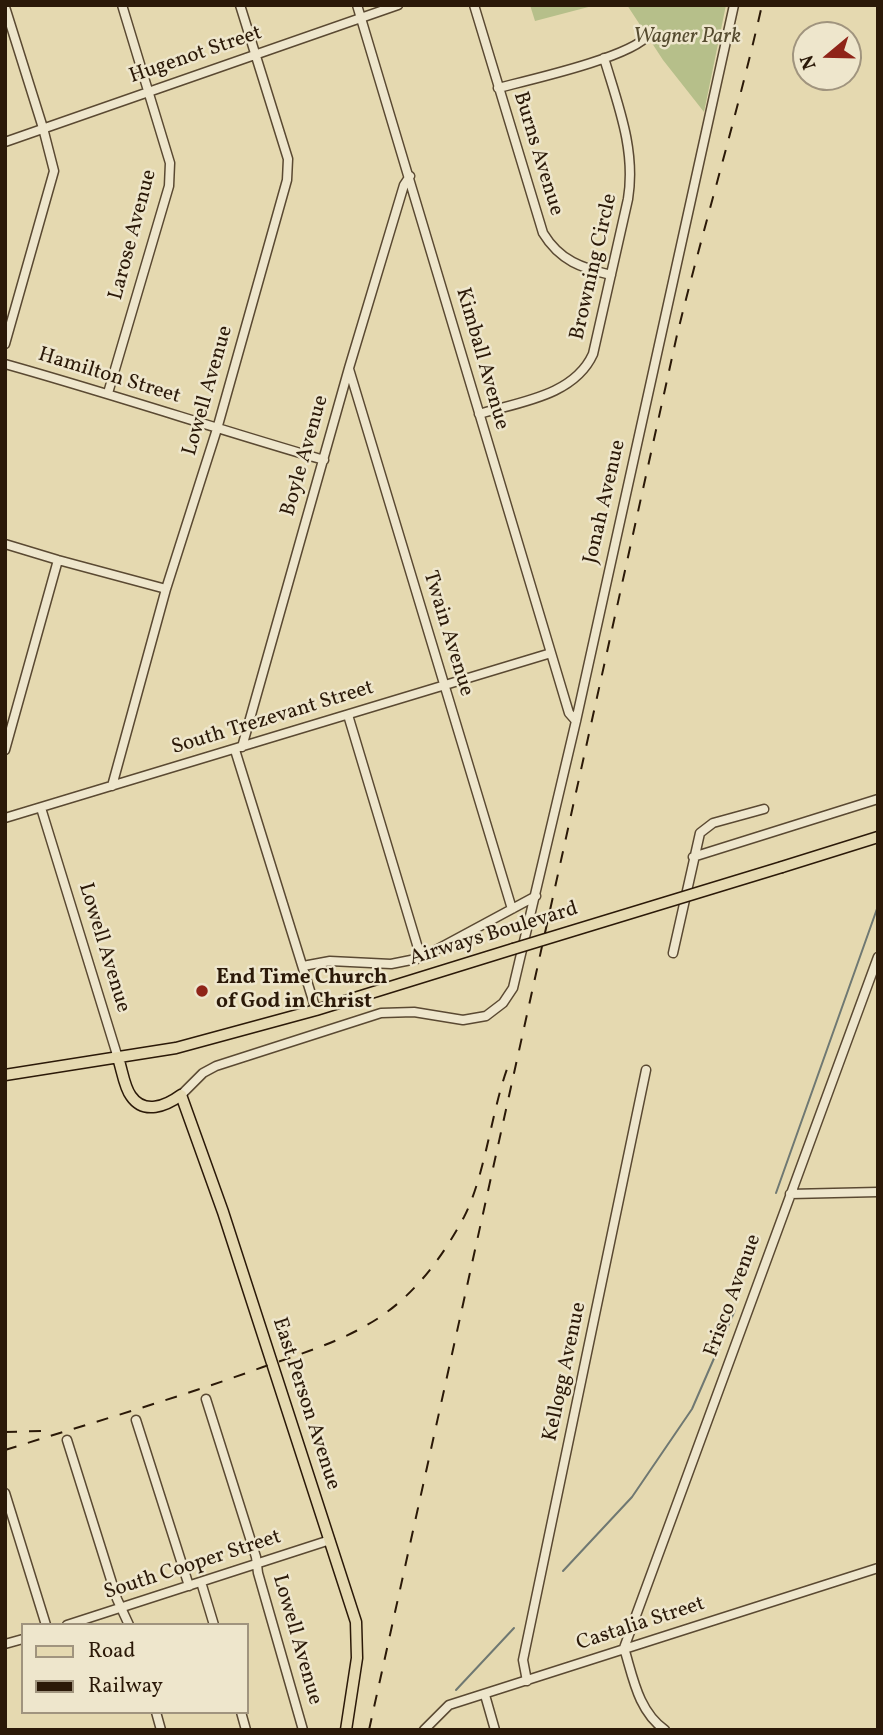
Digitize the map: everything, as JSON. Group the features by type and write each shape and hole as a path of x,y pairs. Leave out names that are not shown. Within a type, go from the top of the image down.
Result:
{"main road":[{"name":"Airways Boulevard","path":"5,1075 176,1048 316,1010 878,837"},
{"path":"118,1058 130,1096 140,1104 156,1107 181,1095"},
{"name":"East Person Avenue","path":"181,1095 223,1212 356,1622 358,1658 346,1730"}],"street":[{"name":"Larose Avenue","path":"108,393 169,186 170,163 122,5"},
{"name":"Lowell Avenue","path":"112,786 166,589 216,429 287,180 288,159 240,5"},
{"name":"Kimball Avenue","path":"357,5 569,713 576,721"},
{"name":"Hugenot Street","path":"5,142 398,5"},
{"name":"Burns Avenue","path":"474,5 538,223 548,242 563,257 573,264 611,275"},
{"name":"Jonah Avenue","path":"181,1095 203,1073 216,1066 381,1013 414,1012 463,1020 486,1016 503,1003 513,988 576,721 734,5"},
{"path":"5,7 54,171 5,344"},
{"path":"498,88 604,58 637,45 648,35"},
{"name":"Browning Circle","path":"479,414 552,392 571,382 591,360 597,344 628,200 632,165 627,136 604,58"},
{"name":"Boyle Avenue","path":"238,748 349,368 404,186 410,176"},
{"name":"Hamilton Street","path":"5,363 324,460"},
{"name":"Twain Avenue","path":"349,368 512,909"},
{"path":"5,544 166,589"},
{"path":"5,750 58,560"},
{"name":"South Trezevant Street","path":"5,818 551,653"},
{"path":"348,715 421,958"},
{"path":"238,748 316,1010"},
{"path":"694,857 878,799"},
{"name":"Lowell Avenue","path":"41,808 118,1058"},
{"path":"673,953 700,834 706,826 764,809"},
{"name":"Airways Boulevard","path":"303,966 330,961 391,964 421,958 536,896"},
{"name":"Frisco Avenue","path":"624,1648 878,957"},
{"name":"Kellogg Avenue","path":"527,1681 523,1660 646,1070"},
{"path":"790,1194 878,1192"},
{"name":"Lowell Avenue","path":"206,1399 257,1565 303,1730"},
{"path":"136,1420 190,1586"},
{"path":"67,1440 117,1599 128,1623"},
{"path":"5,1493 45,1623"},
{"name":"South Cooper Street","path":"73,1623 330,1540"},
{"name":"Castalia Street","path":"424,1730 449,1705 878,1568"},
{"path":"201,1583 213,1623"},
{"path":"624,1648 646,1712 665,1730"},
{"path":"485,1695 495,1730"}],"green space":[{"name":"Wagner Park","path":"530,5 596,5 535,21"},
{"name":"Wagner Park","path":"627,5 726,5 704,112 663,60"}],"waterway":[{"path":"776,1193 878,906"},
{"path":"563,1571 632,1497 692,1409 735,1310"},
{"path":"456,1690 514,1628"}],"railway":[{"path":"369,1730 677,335 762,5"},
{"path":"5,1450 167,1400 308,1351 338,1340 380,1317 406,1296 428,1272 464,1217 483,1164 507,1069"},
{"path":"5,1432 42,1431"}],"place":[{"name":"End Time Church of God in Christ","path":"202,991"}]}
